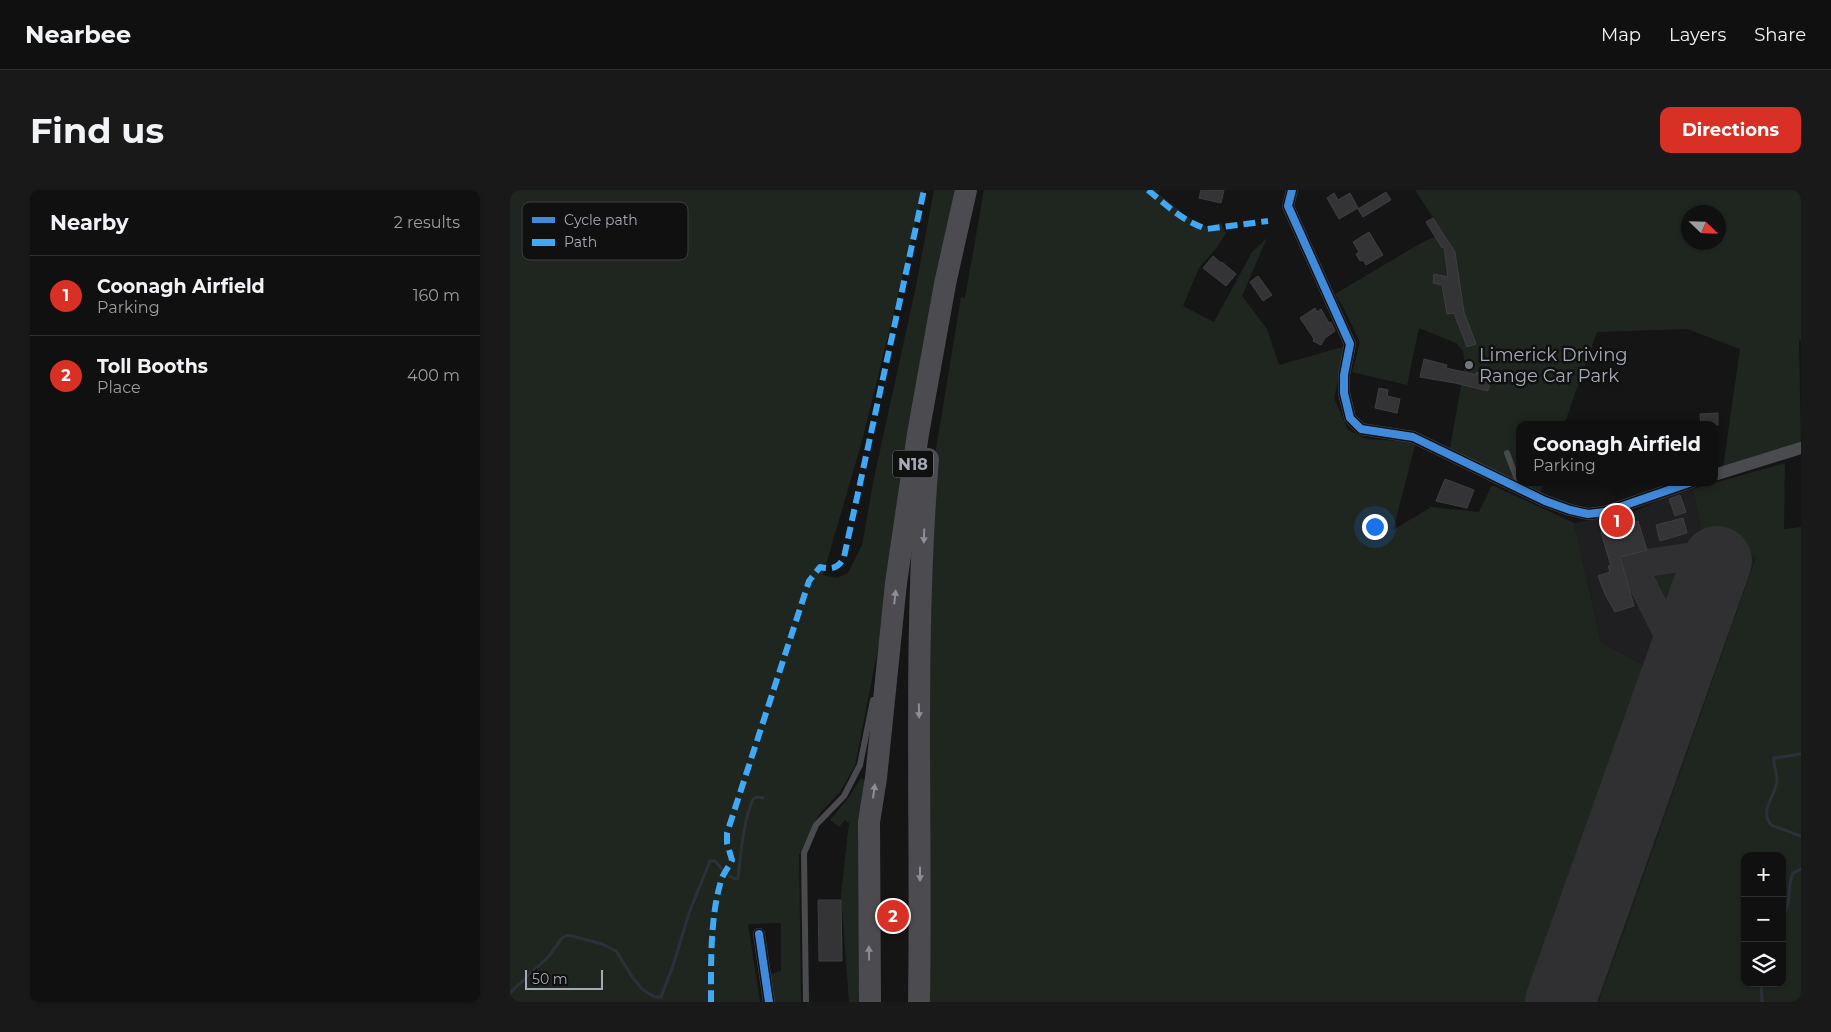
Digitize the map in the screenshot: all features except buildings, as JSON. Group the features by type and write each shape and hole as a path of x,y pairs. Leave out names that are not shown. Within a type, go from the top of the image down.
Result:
{"highway":[{"name":"N18","path":"870,1002 869,822 876,778 896,583 918,434 945,284 966,190"},
{"name":"N18","path":"919,1002 920,767 918,663 926,487 933,414 955,286 976,190"}],"street":[{"path":"1292,190 1288,206 1350,344 1344,375 1344,393 1350,418 1361,429 1413,437 1521,491 1558,507 1588,514 1605,512 1680,486"},
{"path":"1718,474 1801,448"},
{"path":"759,934 769,1002"}],"lane":[{"path":"1507,453 1516,477"},
{"path":"1519,486 1521,491"},
{"path":"879,682 890,645"},
{"path":"806,1002 804,853 816,825 844,796 860,765 876,691"}],"shaded area":[{"path":"510,190 924,190 862,441 823,575 837,578 848,573 862,545 874,478 916,286 934,190 960,190 886,607 855,766 840,792 820,813 799,855 801,1002 774,1002 770,974 781,971 781,923 748,924 760,1002 510,1002"},
{"path":"984,190 1160,190 1158,193 1186,216 1207,227 1221,223 1226,233 1218,246 1199,268 1183,306 1214,322 1252,252 1267,238 1242,296 1267,329 1279,365 1346,346 1334,398 1348,430 1366,439 1416,442 1393,530 1431,507 1479,512 1492,485 1574,523 1601,642 1649,668 1528,1002 926,1002 929,492 961,297 965,298"},
{"path":"1415,190 1801,190 1801,340 1799,341 1801,445 1723,468 1740,349 1687,329 1597,332 1565,421 1516,421 1516,482 1450,448 1465,363 1463,351 1456,343 1419,328 1407,385 1352,372 1360,342 1335,294 1421,243 1443,233"},
{"path":"1785,463 1784,529 1801,527 1801,1002 1599,1002 1756,557 1702,536 1693,489 1704,486 1718,486 1718,482"},
{"path":"1524,486 1543,486 1540,494"},
{"path":"1693,489 1702,536 1756,556 1599,1002 1528,1002 1649,668 1601,642 1574,523 1634,512 1675,492"},
{"path":"1696,559 1701,560 1707,569 1681,642 1678,643 1675,641 1646,580 1657,577 1651,566"},
{"path":"861,778 865,780 864,1002 849,1002 841,895 849,823 845,820 839,827 830,820 849,797"}],"waterway":[{"path":"1801,754 1774,758 1777,782 1767,809 1768,820 1771,825 1801,836"},
{"path":"730,876 735,879 738,878 741,848 753,799 757,797 763,798"},
{"path":"510,993 549,956 562,938 568,935 602,944 616,951 642,989 655,997 661,997 673,966 689,913 710,861 715,861 723,870"},
{"path":"1786,909 1793,873 1801,869"},
{"path":"1761,987 1762,1002"}],"taxiway":[{"path":"1681,661 1633,565 1700,555 1717,561"}],"runway":[{"path":"1560,1002 1717,561"}],"marked path":[{"path":"711,1002 712,941 717,895 722,878 732,860 727,843 727,833 809,581 820,567 835,567 840,564 844,557 924,190"},
{"path":"1148,190 1183,218 1207,229 1268,221"}],"cycle path":[{"path":"1292,190 1288,206 1350,344 1344,375 1344,393 1350,418 1361,429 1413,437 1545,501 1588,514 1605,512 1680,486"},
{"path":"759,934 769,1002"}],"place":[{"name":"Limerick Driving Range Car Park","path":"1469,365"},
{"name":"Coonagh Airfield","path":"1617,521"},
{"name":"Toll Booths","path":"893,916"}]}
